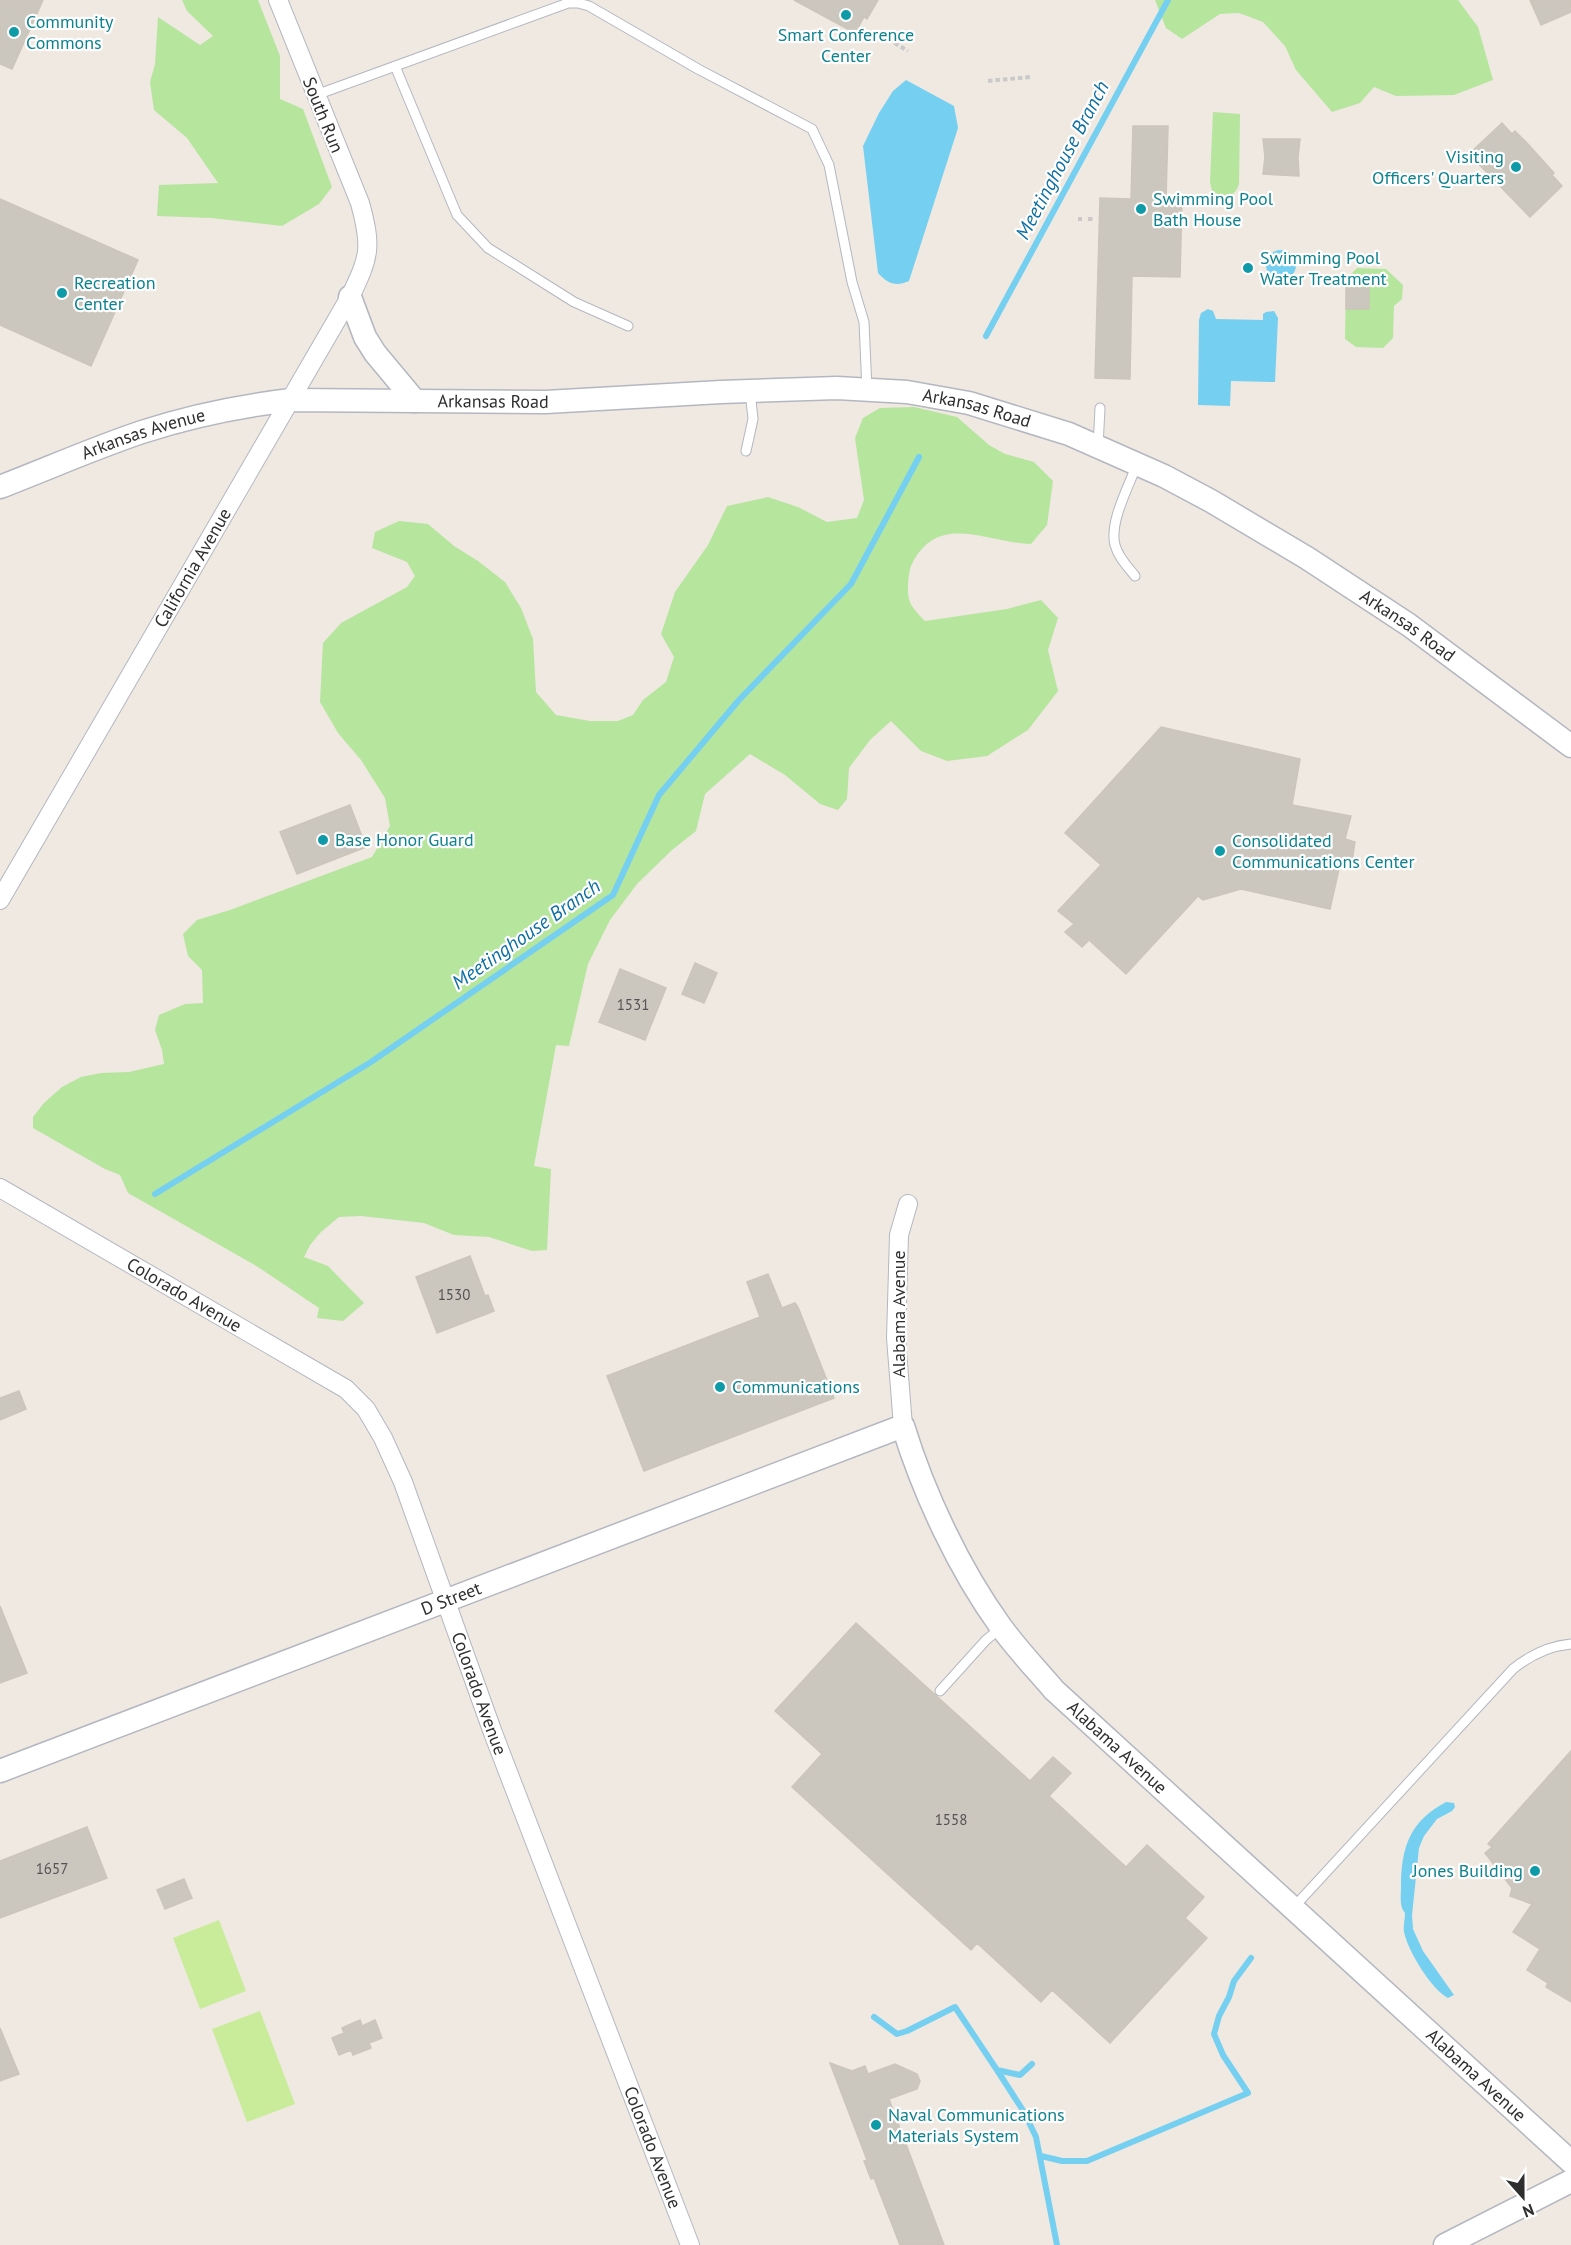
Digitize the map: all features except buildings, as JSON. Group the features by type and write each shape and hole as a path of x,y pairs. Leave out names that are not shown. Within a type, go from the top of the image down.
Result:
{"street":[{"name":"South Run","path":"278,0 360,203 367,230"},
{"name":"California Avenue","path":"0,900 350,297 368,258 367,230"},
{"path":"350,297 365,337 375,353 415,401"},
{"name":"Arkansas Road","path":"291,400 546,402 837,388 932,395 969,403 1042,425 1098,447 1164,476 1211,501 1307,558 1444,650 1571,746"},
{"name":"Arkansas Avenue","path":"0,487 140,432 170,423 239,407 291,400"},
{"name":"Colorado Avenue","path":"0,1188 340,1384 357,1398 383,1438 403,1482 497,1744 690,2245"},
{"name":"Alabama Avenue","path":"908,1204 899,1235 896,1338 903,1426 939,1517 964,1568 1002,1628 1054,1690 1571,2162"},
{"name":"D Street","path":"0,1771 903,1426"},
{"path":"1446,2245 1571,2181"}],"lane":[{"path":"316,94 568,3 589,6 698,69 812,129 829,165 852,282 864,322 867,390"},
{"path":"395,66 457,214 488,248 574,302 628,326"},
{"path":"746,451 753,419 750,391"},
{"path":"1098,447 1100,408"},
{"path":"1136,576 1123,561 1115,545 1113,527 1137,464"},
{"path":"940,1691 986,1640 1002,1628"},
{"path":"1292,1909 1513,1669 1542,1652 1571,1644"}],"path":[{"path":"888,39 908,51"},
{"path":"988,81 1030,76"},
{"path":"1083,219 1094,219"}],"green space":[{"path":"182,0 258,0 280,56 280,99 303,109 332,187 319,204 282,226 211,218 157,216 159,185 218,183 187,138 154,110 150,82 155,64 158,17 200,45 213,36 187,11"},
{"path":"1155,0 1458,0 1478,27 1493,80 1454,95 1396,96 1374,87 1360,103 1332,112 1296,70 1285,46 1263,22 1239,13 1220,14 1182,39 1166,28"},
{"path":"1213,112 1240,114 1239,184 1231,196 1223,198 1212,191 1210,182"},
{"path":"1357,268 1386,269 1403,285 1402,299 1394,306 1393,338 1383,348 1356,347 1345,339 1346,279"},
{"path":"914,407 957,417 989,445 1005,454 1034,462 1053,481 1047,525 1031,544 981,536 949,534 935,539 922,549 909,573 908,592 911,605 925,621 1007,609 1041,600 1058,618 1048,650 1058,691 1028,730 987,756 947,761 921,751 891,721 870,740 849,768 847,799 838,810 820,804 785,775 750,754 705,794 696,831 672,850 637,884 610,920 588,964 569,1046 556,1045 534,1166 551,1169 547,1250 532,1251 489,1237 454,1235 424,1223 361,1216 339,1217 321,1232 304,1257 328,1266 364,1303 343,1321 317,1318 319,1308 258,1267 128,1193 120,1175 105,1169 33,1128 33,1117 44,1103 62,1087 81,1077 101,1073 129,1072 164,1064 155,1030 159,1015 185,1004 203,1003 202,970 188,956 183,934 197,920 372,857 390,826 385,798 361,760 338,733 320,702 323,643 341,623 407,587 415,576 407,562 372,548 375,532 399,521 428,524 454,546 505,582 521,608 533,639 536,692 556,715 590,721 618,721 633,715 643,700 666,682 674,657 661,634 675,592 708,545 727,506 768,497 798,507 827,522 857,518 864,500 855,438 863,418 880,408"},
{"path":"219,1920 246,1991 200,2009 173,1938"},
{"path":"260,2011 295,2104 247,2122 212,2029"}],"water":[{"path":"906,80 954,106 958,128 909,281 896,284 885,280 878,273 863,146 893,91"},
{"path":"1281,250 1292,254 1296,265 1292,276 1281,280 1270,276 1266,265 1270,254"},
{"path":"1208,309 1213,311 1216,319 1263,320 1263,314 1274,311 1278,318 1275,382 1231,381 1230,406 1198,405 1199,320 1201,313"},
{"path":"1446,1802 1454,1803 1455,1807 1437,1819 1424,1836 1419,1848 1412,1915 1413,1929 1423,1951 1454,1995 1448,1998 1435,1987 1421,1969 1410,1949 1404,1932 1405,1913 1401,1897 1401,1873 1410,1837 1424,1818"}],"waterway":[{"name":"Meetinghouse Branch","path":"986,336 1168,0"},
{"name":"Meetinghouse Branch","path":"155,1194 371,1062 613,895 659,795 739,700 851,584 919,457"},
{"path":"1041,2156 1062,2161 1087,2161 1248,2093 1223,2055 1214,2034 1234,1981 1251,1958"},
{"path":"874,2017 897,2034 955,2007 1024,2112 1036,2137 1057,2245"},
{"path":"997,2070 1020,2075 1032,2064"}],"place":[{"name":"Smart Conference Center","path":"846,15"},
{"name":"Community Commons","path":"14,32"},
{"name":"Visiting Officers' Quarters","path":"1516,167"},
{"name":"Swimming Pool Bath House","path":"1141,209"},
{"name":"Swimming Pool Water Treatment","path":"1248,268"},
{"name":"Recreation Center","path":"62,293"},
{"name":"Base Honor Guard","path":"323,840"},
{"name":"Consolidated Communications Center","path":"1220,851"},
{"name":"Communications","path":"720,1387"},
{"name":"Jones Building","path":"1535,1871"},
{"name":"Naval Communications Materials System","path":"876,2125"}]}
